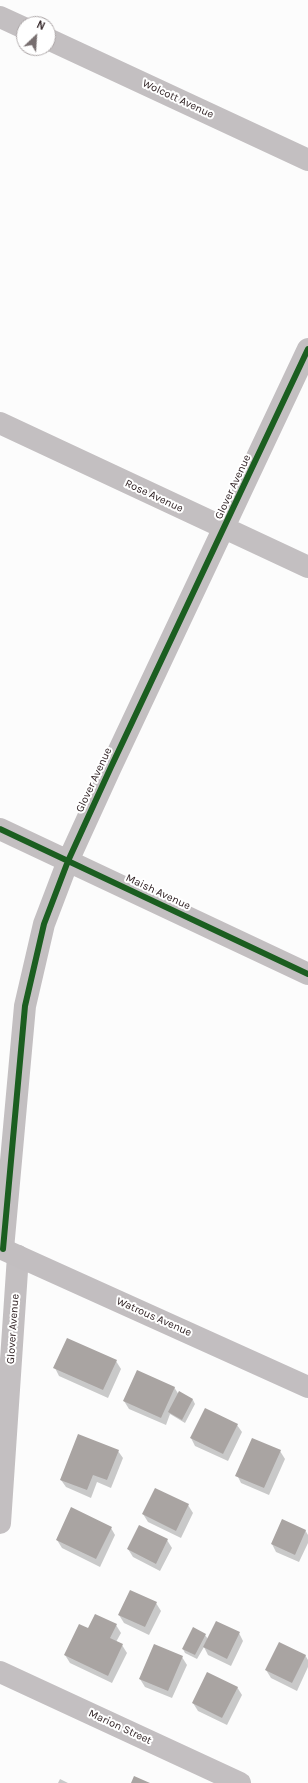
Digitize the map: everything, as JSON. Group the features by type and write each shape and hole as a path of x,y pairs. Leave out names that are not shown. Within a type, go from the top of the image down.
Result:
{"street":[{"path":"0,16 16,24"},
{"name":"Wolcott Avenue","path":"56,43 308,160"},
{"name":"Glover Avenue","path":"0,1523 7,1251 25,1006 44,924 68,861 308,349"},
{"name":"Rose Avenue","path":"0,423 308,567"},
{"name":"Maish Avenue","path":"0,829 308,974"},
{"name":"Watrous Avenue","path":"7,1251 308,1387"},
{"name":"Marion Street","path":"0,1672 240,1783"}],"building":[{"path":"67,1338 117,1360 103,1390 53,1368"},
{"path":"137,1370 175,1387 161,1418 123,1401"},
{"path":"179,1391 193,1399 182,1420 168,1412"},
{"path":"205,1408 238,1424 223,1454 190,1438"},
{"path":"78,1434 119,1450 107,1480 93,1475 87,1490 60,1480"},
{"path":"252,1438 281,1450 264,1488 235,1476"},
{"path":"155,1488 189,1504 176,1531 142,1514"},
{"path":"71,1507 112,1527 96,1559 56,1540"},
{"path":"282,1519 306,1530 295,1555 271,1544"},
{"path":"139,1525 168,1539 156,1564 127,1549"},
{"path":"130,1590 157,1602 145,1627 118,1615"},
{"path":"95,1614 117,1624 110,1638 123,1644 108,1676 64,1655 79,1624 88,1628"},
{"path":"216,1621 240,1632 227,1659 203,1647"},
{"path":"193,1627 206,1634 195,1655 182,1649"},
{"path":"279,1642 306,1655 292,1683 265,1670"},
{"path":"154,1644 183,1656 168,1691 139,1679"},
{"path":"207,1672 238,1687 222,1718 192,1703"},
{"path":"134,1776 150,1783 131,1783"}],"cycle path":[{"path":"3,1249 25,1006 44,924 68,861 111,767 308,349"},
{"path":"0,829 308,974"}]}
